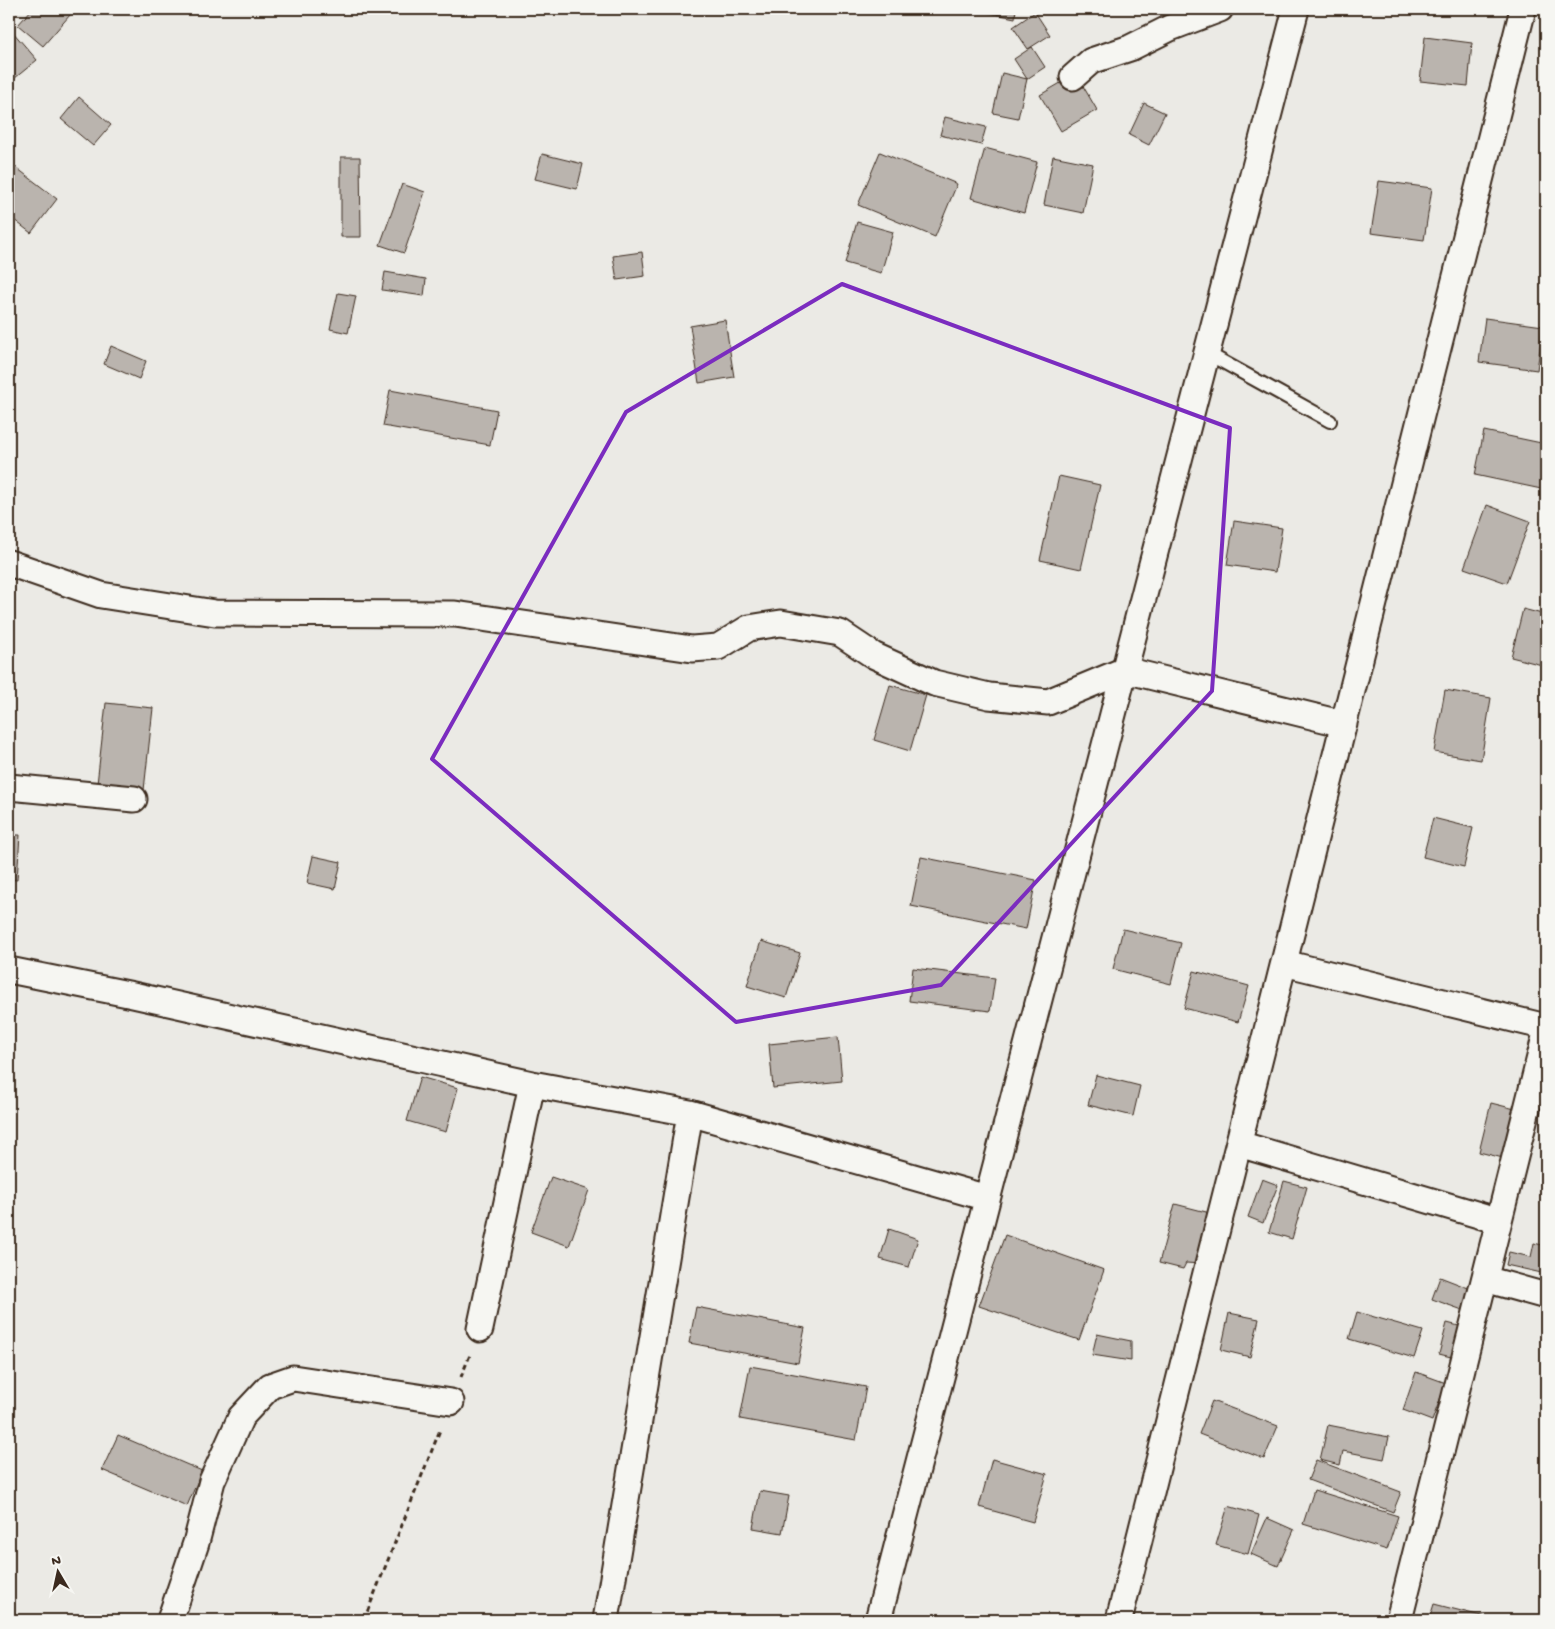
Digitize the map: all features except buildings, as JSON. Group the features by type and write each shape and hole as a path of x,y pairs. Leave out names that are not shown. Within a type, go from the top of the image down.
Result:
{"street":[{"path":"1073,77 1091,61 1130,48 1170,28 1220,9"},
{"path":"878,1620 1296,9"},
{"path":"1119,1620 1523,9"},
{"path":"9,562 101,594 215,613 455,614 692,649 718,647 749,628 781,623 840,633 873,655 934,683 989,696 1048,702 1124,670 1344,724"},
{"path":"9,787 134,799"},
{"path":"1284,962 1546,1027"},
{"path":"9,970 133,995 532,1084 690,1113 987,1198"},
{"path":"1399,1620 1546,1033"},
{"path":"480,1329 532,1084"},
{"path":"606,1620 690,1113"},
{"path":"1239,1144 1499,1221"},
{"path":"1485,1278 1546,1296"},
{"path":"170,1620 196,1543 212,1481 241,1417 270,1386 293,1378 451,1402"}],"lane":[{"path":"1207,353 1330,420"}],"path":[{"path":"364,1620 480,1329"}],"highlighted area":[{"path":"842,284 1230,428 1212,691 941,985 736,1022 432,759 626,412"}]}
